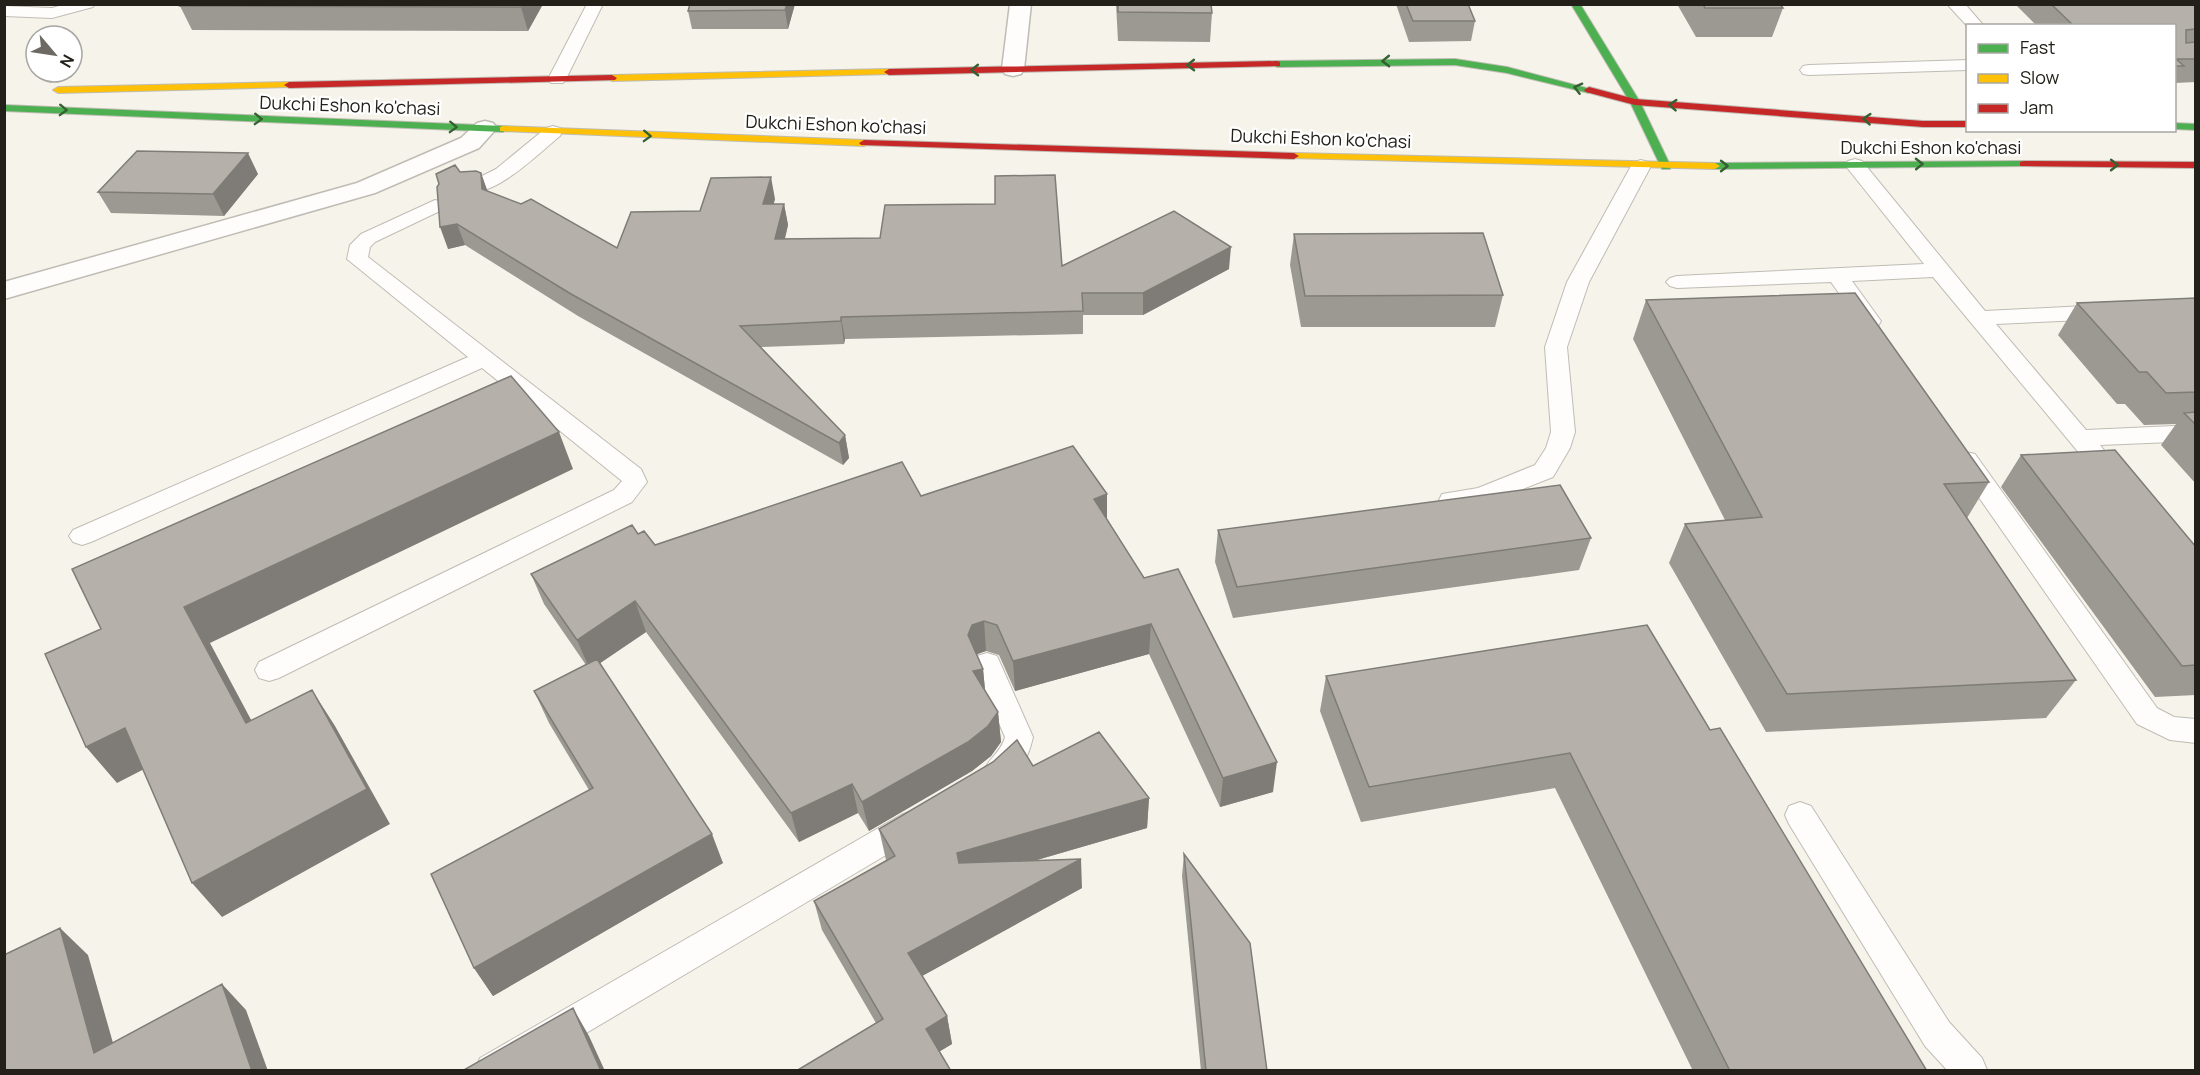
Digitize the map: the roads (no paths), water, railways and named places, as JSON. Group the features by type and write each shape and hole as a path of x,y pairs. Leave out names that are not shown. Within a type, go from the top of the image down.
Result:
{"main road":[{"path":"1575,4 1635,102 1666,166"},
{"name":"Dukchi Eshon ko'chasi","path":"40,90 1397,60 1455,62 1507,70 1635,102 1911,123 1966,124"},
{"name":"Dukchi Eshon ko'chasi","path":"4,108 724,139 1641,166 2196,165"},
{"path":"2176,126 2196,127"}],"street":[{"path":"1013,69 1021,4"},
{"path":"4,291 366,188 470,143 485,128"}],"lane":[{"path":"4,11 52,13 87,4"},
{"path":"557,79 595,4"},
{"path":"1955,4 1974,24"},
{"path":"1809,70 1966,65"},
{"path":"475,187 503,173 553,132"},
{"path":"1855,165 1939,270 2126,493"},
{"path":"1424,504 1482,496 1544,471 1558,448 1563,432 1556,347 1578,282 1641,166"},
{"path":"270,670 623,496 635,482 632,475 486,358 357,259 360,245 368,238 435,206"},
{"path":"1677,282 1939,270"},
{"path":"1837,274 1884,342"},
{"path":"1979,318 2127,311"},
{"path":"82,536 486,358"},
{"path":"2080,438 2196,432"},
{"path":"1951,438 2146,716 2163,727 2182,732 2196,731"},
{"path":"974,788 1005,765 1015,754 1019,737 987,664"},
{"path":"492,1071 933,812"},
{"path":"1800,815 1937,1034 1970,1071"}]}
